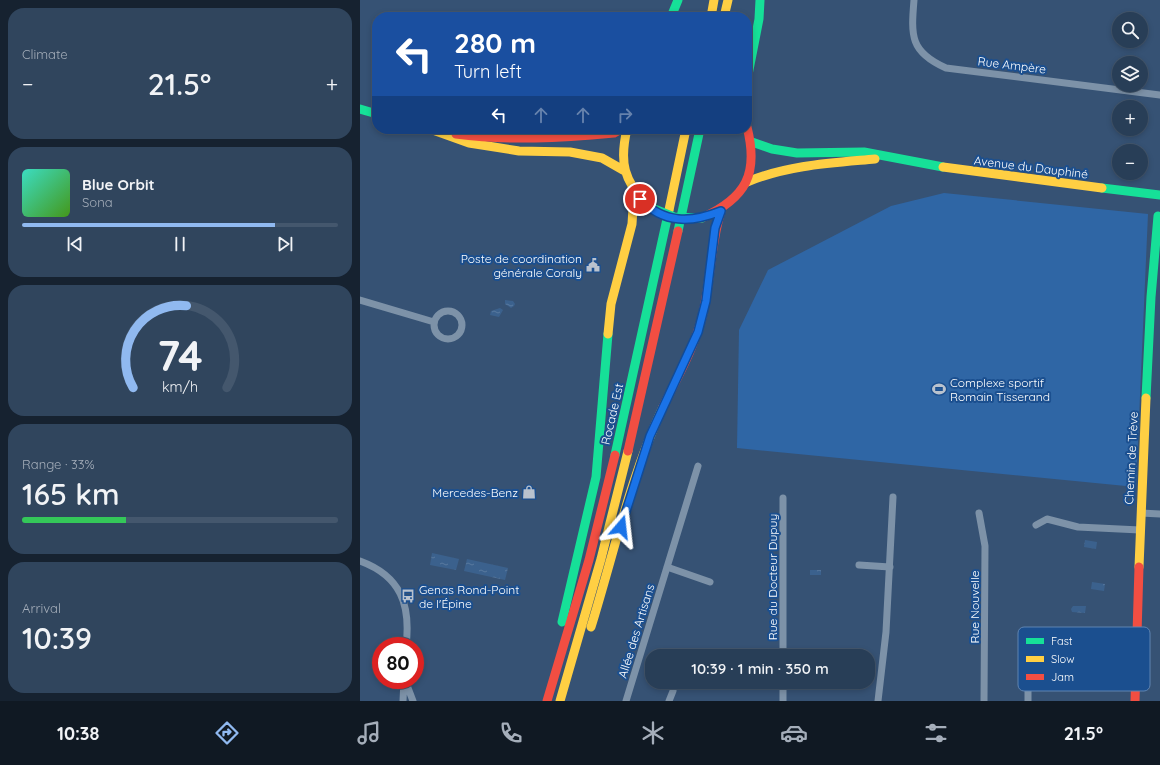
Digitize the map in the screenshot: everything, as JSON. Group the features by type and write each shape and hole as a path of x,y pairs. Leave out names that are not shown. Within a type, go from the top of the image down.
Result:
{"main road":[{"path":"673,12 678,0"},
{"path":"711,12 714,0"},
{"path":"725,12 728,0"},
{"path":"752,55 759,19 760,0"},
{"path":"360,110 372,113"},
{"path":"445,134 470,143 518,152 570,152 602,158 624,170"},
{"path":"455,134 486,138 529,139 590,134"},
{"path":"626,134 622,147 624,170 634,192 647,206 664,216 683,220 702,218 721,211 736,198 747,182 753,162 752,142 749,134"},
{"name":"Rocade Est","path":"546,701 583,579 606,491 685,134"},
{"name":"Rocade Est","path":"560,701 596,581 635,425 699,134"},
{"name":"Avenue du Dauphiné","path":"752,142 772,149 797,153 864,152 952,169 1160,195"},
{"name":"Avenue du Dauphiné","path":"747,182 769,173 804,166 866,159 900,159"},
{"path":"552,685 549,672 565,611 596,477 611,304 632,224 634,192"},
{"path":"570,669 579,664 645,450 698,332 706,301 715,228 721,211"},
{"name":"Chemin de Trève","path":"1137,627 1140,530 1151,297 1158,216"},
{"name":"Chemin de Trève","path":"1135,701 1136,691"}],"street":[{"name":"Rue Ampère","path":"914,0 912,29 917,46 925,57 946,68 1160,95"},
{"path":"360,300 434,322"},
{"path":"442,312 453,312 462,321 462,330 453,339 442,339 435,333 434,322 442,312"},
{"name":"Allée des Artisans","path":"626,701 698,466"},
{"path":"878,701 890,567 893,497"},
{"name":"Rue du Docteur Dupuy","path":"783,498 783,649"},
{"name":"Rue Nouvelle","path":"979,513 985,546 984,701"},
{"path":"1141,513 1160,514"},
{"path":"1036,524 1047,519 1078,527 1140,530"},
{"path":"360,561 374,566 387,575 402,596 409,626 407,637"},
{"path":"859,565 890,567"},
{"path":"667,567 710,582"},
{"path":"404,689 404,701"},
{"path":"408,689 413,701"},
{"path":"783,689 783,701"},
{"path":"669,701 673,691"}],"shaded area":[{"name":"Complexe sportif Romain Tisserand","path":"944,193 1148,214 1136,487 737,448 739,330 768,270 891,206"}],"water":[{"path":"505,300 513,301 515,304 514,306 511,308 505,304"},
{"path":"500,308 503,310 499,317 490,315 491,311"},
{"path":"1085,540 1097,542 1096,549 1084,547"},
{"path":"432,553 459,559 456,570 430,565"},
{"path":"467,559 508,568 505,580 464,571"},
{"path":"810,570 821,570 821,575 810,575"},
{"path":"1092,582 1105,584 1104,591 1091,589"},
{"path":"1073,606 1086,606 1085,613 1072,612 1071,609"}],"traffic: fast":[{"path":"673,12 678,0"},
{"path":"752,55 759,19 760,0"},
{"path":"360,109 372,113"},
{"path":"678,231 699,134"},
{"path":"752,142 772,149 797,153 864,152 943,167"},
{"path":"1102,188 1160,195"},
{"path":"647,206 674,217 702,218"},
{"path":"615,455 669,210"},
{"path":"1146,398 1151,297 1158,216"},
{"path":"562,622 596,477 608,334"}],"traffic: slow":[{"path":"712,12 714,0"},
{"path":"725,12 728,0"},
{"path":"444,134 469,143 519,151 570,152 602,158 623,170"},
{"path":"626,134 624,152 625,170 633,188 647,206"},
{"path":"669,210 685,134"},
{"path":"747,182 762,176 794,168 875,159"},
{"path":"943,167 1102,188"},
{"path":"608,334 611,304 632,224 634,192"},
{"path":"1139,567 1146,398"},
{"path":"591,627 641,460 663,407"},
{"path":"560,701 601,559 628,451"}],"traffic: jam":[{"path":"456,134 496,138 535,138 601,134"},
{"path":"702,218 729,202 739,193 746,183 750,171 751,158 748,134"},
{"path":"663,407 685,363 699,329 705,304 717,224 721,211"},
{"path":"628,451 678,231"},
{"path":"547,701 589,560 615,455"},
{"path":"1137,627 1139,567"},
{"path":"1135,691 1135,701"}],"place":[{"name":"Poste de coordination générale Coraly","path":"593,265"},
{"name":"Complexe sportif Romain Tisserand","path":"939,389"},
{"name":"Mercedes-Benz","path":"529,492"},
{"name":"Genas Rond-Point de l'Épine","path":"408,596"}],"route":[{"path":"621,527 642,457 650,436 698,332 706,301 715,228 721,211 702,218 683,220 664,216 647,206 640,199"}]}
